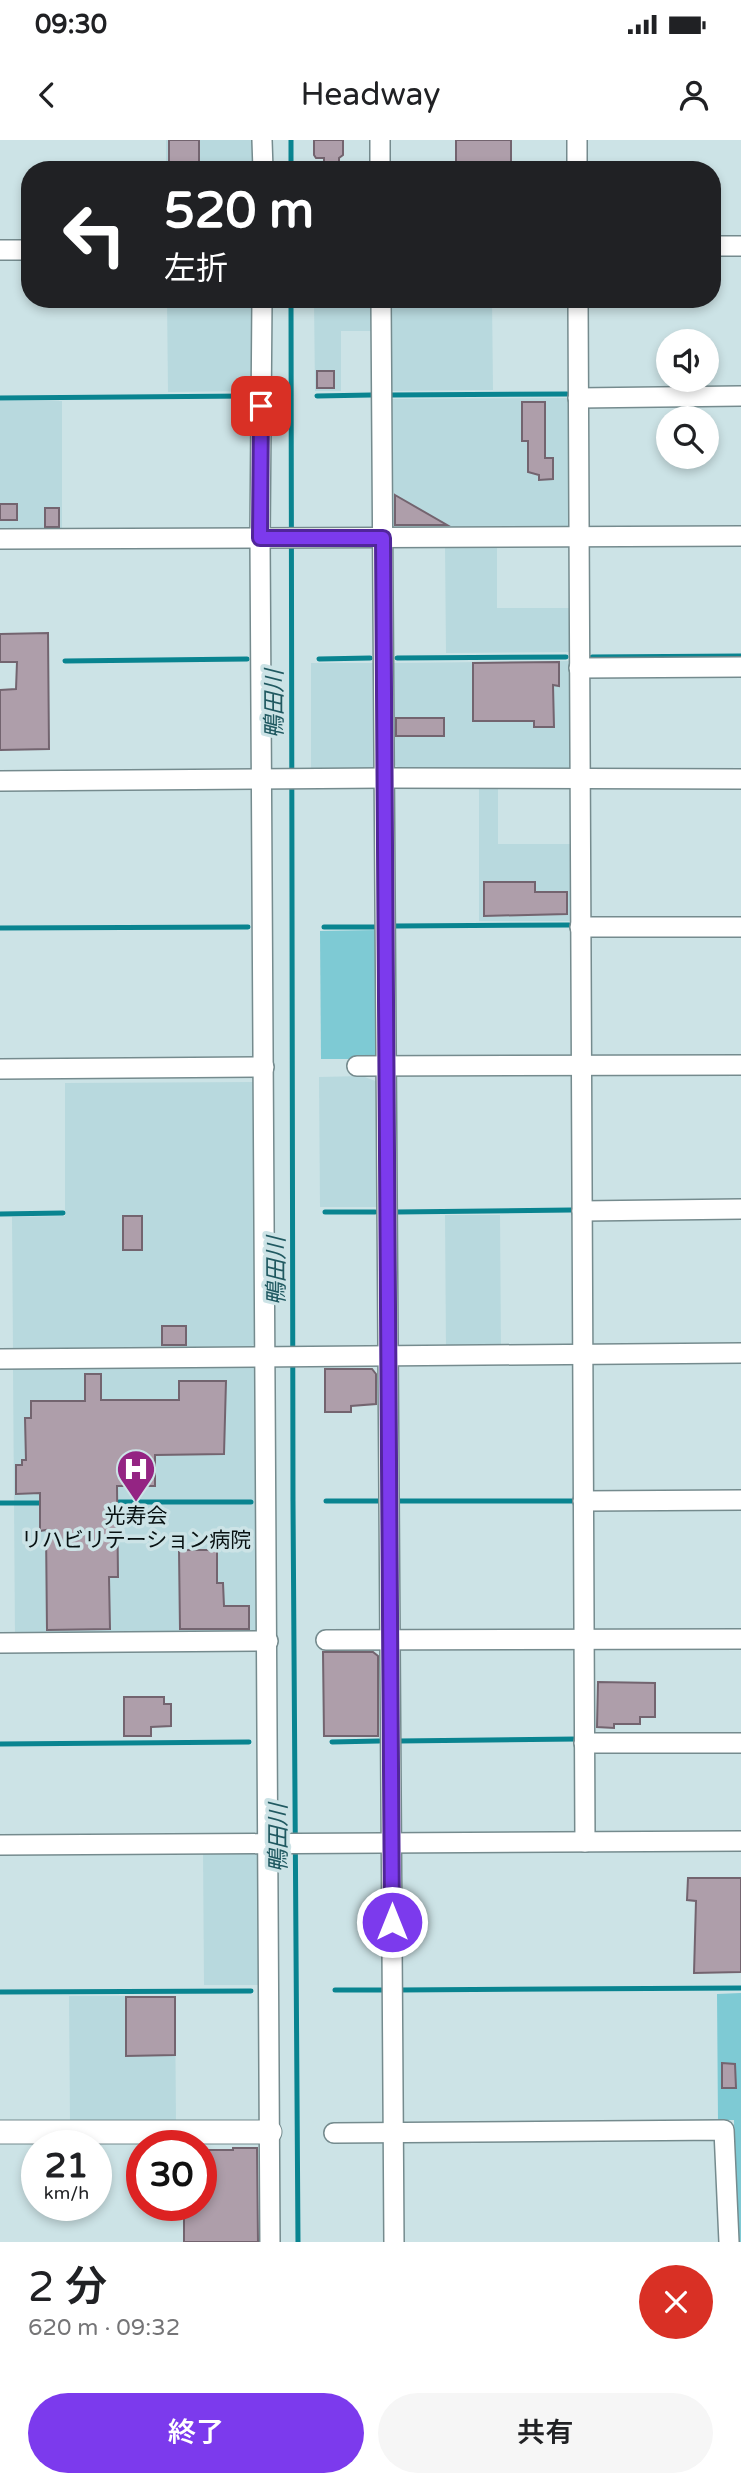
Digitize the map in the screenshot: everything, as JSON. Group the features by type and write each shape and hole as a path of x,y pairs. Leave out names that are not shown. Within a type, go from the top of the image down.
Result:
{"street":[{"path":"262,140 263,161"},
{"path":"380,140 380,161"},
{"path":"577,140 577,161"},
{"path":"721,246 741,246"},
{"path":"0,250 21,250"},
{"path":"262,308 267,780 264,1067 272,1358 268,1642 274,1844 270,2242"},
{"path":"381,308 394,2242"},
{"path":"578,308 585,1842"},
{"path":"578,398 741,396"},
{"path":"0,539 741,536"},
{"path":"579,668 741,667"},
{"path":"0,781 741,779"},
{"path":"580,927 741,926"},
{"path":"357,1066 741,1065"},
{"path":"0,1069 264,1067"},
{"path":"582,1211 741,1209"},
{"path":"0,1359 741,1353"},
{"path":"583,1501 741,1500"},
{"path":"326,1640 741,1639"},
{"path":"0,1643 268,1642"},
{"path":"584,1744 741,1743"},
{"path":"0,1845 741,1842"},
{"path":"334,2133 724,2130 729,2242"},
{"path":"0,2132 270,2132"}],"shaded area":[{"path":"166,140 252,140 252,161 166,161"},
{"path":"167,308 251,308 252,391 168,392"},
{"path":"314,308 373,308 373,331 341,331 341,391 315,391"},
{"path":"390,308 492,308 493,390 390,391"},
{"path":"573,398 574,524 567,530 395,531 391,526 390,399"},
{"path":"0,401 62,401 62,532 0,533"},
{"path":"445,545 497,545 497,608 572,608 573,652 446,653"},
{"path":"574,661 575,765 568,770 401,770 394,764 393,663"},
{"path":"311,663 377,663 378,766 370,773 311,773"},
{"path":"479,786 498,786 498,844 573,844 574,921 479,921"},
{"path":"378,930 379,1054 375,1059 321,1059 320,931"},
{"path":"362,1076 378,1082 378,1207 320,1207 319,1077"},
{"path":"257,1082 258,1340 251,1347 13,1351 12,1217 65,1216 65,1083"},
{"path":"445,1215 500,1215 501,1349 446,1349"},
{"name":"光寿会 リハビリテーション病院","path":"257,1368 259,1635 15,1636 13,1369"},
{"path":"203,1850 261,1853 261,1985 204,1985"},
{"path":"741,1993 741,2242 735,2242 734,2120 718,2120 717,1994"},
{"path":"69,1996 175,1996 176,2123 70,2123"}],"building":[{"path":"169,140 199,140 199,161 169,161"},
{"path":"314,140 343,140 343,155 339,161 324,161 324,158 316,158"},
{"path":"456,140 511,140 511,161 456,161"},
{"path":"317,371 334,371 334,388 317,388"},
{"path":"522,402 545,402 545,458 553,458 553,479 539,480 539,475 528,472 528,441 522,441"},
{"path":"395,495 447,525 395,525"},
{"path":"0,504 17,504 17,520 0,520"},
{"path":"45,508 59,508 59,527 45,527"},
{"path":"48,633 49,749 0,750 0,690 16,689 17,662 0,662 0,634"},
{"path":"559,662 559,686 553,685 554,727 534,727 534,721 473,721 473,663"},
{"path":"396,718 444,718 444,736 396,736"},
{"path":"484,882 535,882 535,892 567,892 567,914 484,916"},
{"path":"123,1216 142,1216 142,1250 123,1250"},
{"path":"162,1326 186,1326 186,1345 162,1345"},
{"path":"325,1369 372,1369 376,1374 376,1404 351,1406 351,1412 325,1412"},
{"path":"85,1374 101,1374 101,1400 179,1400 179,1381 226,1381 224,1454 155,1455 155,1486 117,1486 118,1577 109,1577 110,1629 47,1630 46,1530 40,1531 40,1493 16,1494 16,1465 22,1465 22,1460 26,1460 25,1418 31,1418 31,1401 85,1401"},
{"path":"179,1550 217,1550 217,1583 223,1583 224,1606 249,1606 249,1629 180,1629"},
{"path":"323,1652 373,1652 378,1656 378,1736 324,1736"},
{"path":"598,1682 655,1683 655,1717 640,1717 640,1724 614,1724 614,1728 597,1727"},
{"path":"124,1697 164,1697 164,1704 171,1704 171,1726 151,1727 151,1736 124,1736"},
{"path":"688,1878 741,1878 741,1972 694,1973 696,1901 687,1900"},
{"path":"126,1997 175,1997 175,2055 126,2056"},
{"path":"722,2063 735,2064 736,2088 722,2088"},
{"path":"257,2148 258,2242 184,2242 184,2221 217,2221 217,2150"}],"waterway":[{"name":"鴨田川","path":"291,140 291,161"},
{"name":"鴨田川","path":"291,308 293,1501 298,2242"},
{"path":"391,395 567,394"},
{"path":"317,396 371,395"},
{"path":"0,398 248,396"},
{"path":"592,657 741,656"},
{"path":"397,658 566,657"},
{"path":"319,659 370,658"},
{"path":"65,661 247,659"},
{"path":"395,926 569,925"},
{"path":"0,928 248,927"},
{"path":"324,927 374,927"},
{"path":"397,1212 571,1210"},
{"path":"325,1212 375,1212"},
{"path":"0,1214 63,1213"},
{"path":"326,1501 378,1501"},
{"path":"399,1501 572,1501"},
{"path":"119,1502 251,1502"},
{"path":"0,1503 46,1503"},
{"path":"399,1741 577,1739"},
{"path":"332,1742 379,1741"},
{"path":"0,1744 249,1742"},
{"path":"399,1990 741,1988"},
{"path":"335,1990 382,1990"},
{"path":"0,1992 251,1991"}],"place":[{"name":"光寿会 リハビリテーション病院","path":"136,1503"}],"route":[{"path":"261,406 260,538 383,538 392,1922"}]}
